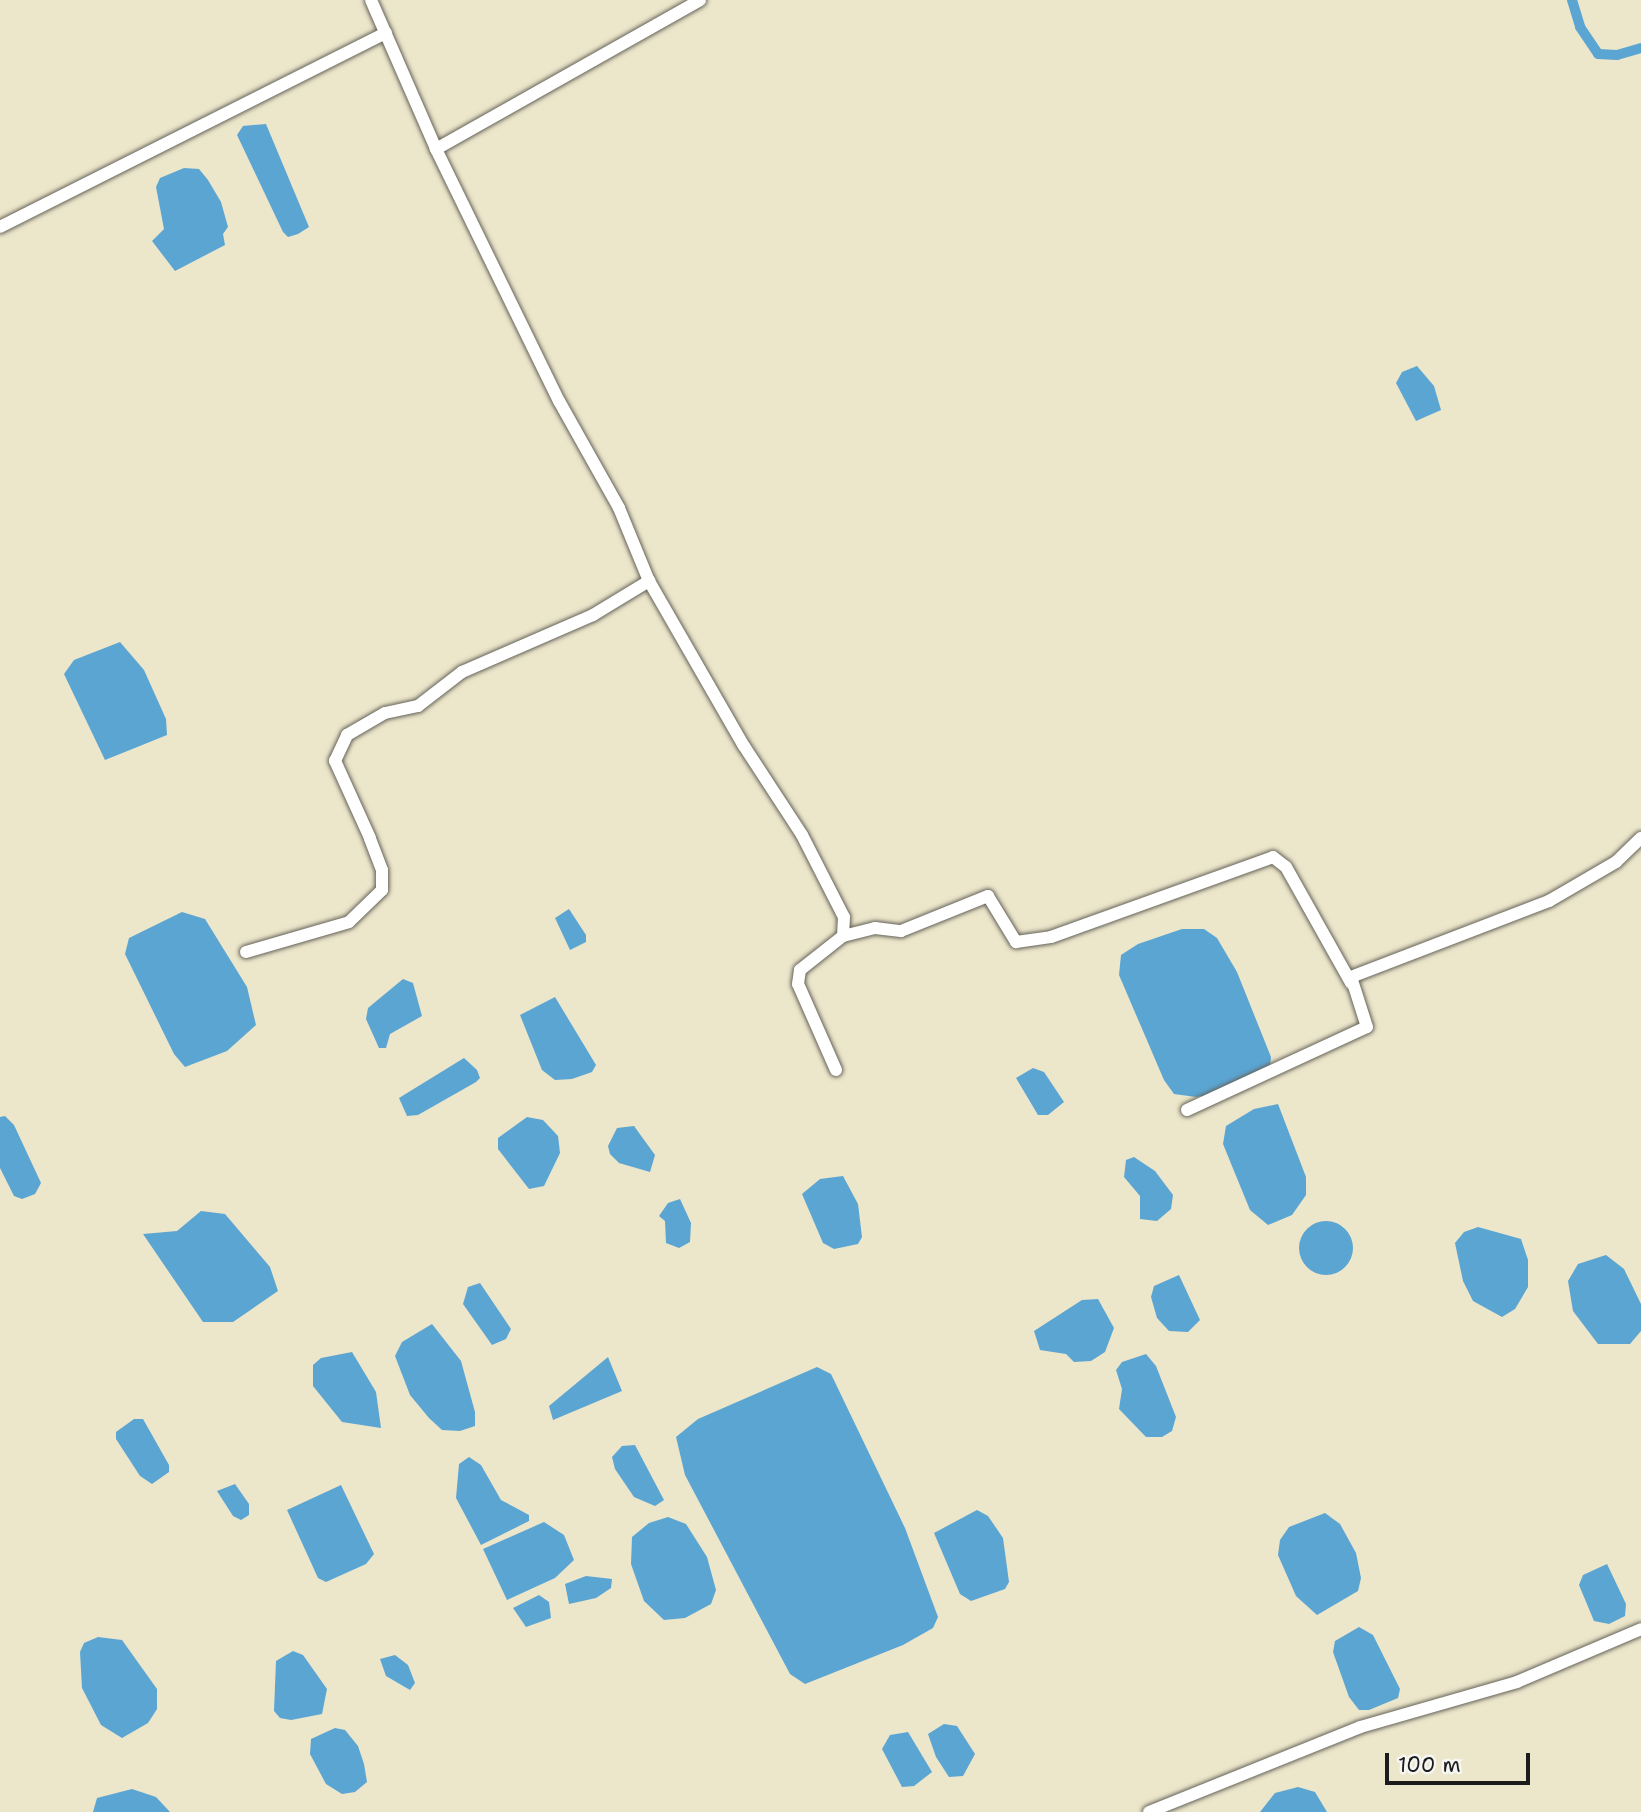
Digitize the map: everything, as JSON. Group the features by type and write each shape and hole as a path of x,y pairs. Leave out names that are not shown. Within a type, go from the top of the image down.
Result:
{"street":[{"path":"371,0 436,149 559,401 619,508 649,581 744,746 802,835 844,917 843,936"},
{"path":"436,149 700,0"},
{"path":"0,226 386,33"},
{"path":"246,952 349,922 382,890 382,870 335,761 347,735 385,713 418,706 462,672 593,615 649,581"},
{"path":"1351,983 1351,977 1370,968 1549,901 1616,862 1641,838"},
{"path":"836,1070 798,984 800,970 843,936 875,928 901,931 988,896 1016,942 1051,937 1273,857 1286,867 1332,956 1351,983 1367,1027 1187,1110"},
{"path":"1149,1812 1360,1727 1517,1682 1641,1629"}],"water":[{"path":"266,124 309,227 288,237 283,232 237,135 243,126"},
{"path":"184,168 199,169 208,180 221,202 228,227 223,234 225,245 175,271 152,241 164,229 156,187 160,178"},
{"path":"1417,366 1434,386 1441,410 1416,421 1396,383 1402,372"},
{"path":"120,642 144,670 166,719 167,735 105,760 64,674 74,660"},
{"path":"569,909 586,935 586,942 570,950 555,918"},
{"path":"182,912 205,919 247,987 256,1025 227,1051 185,1067 174,1054 125,954 129,938"},
{"path":"1182,929 1204,929 1217,938 1237,972 1271,1057 1270,1067 1215,1094 1196,1097 1174,1094 1164,1080 1119,975 1121,955 1138,944"},
{"path":"403,979 413,983 422,1016 390,1034 386,1048 379,1048 366,1019 368,1008"},
{"path":"555,997 596,1065 592,1072 572,1079 555,1080 542,1070 520,1015"},
{"path":"464,1058 477,1070 480,1078 418,1115 407,1116 399,1098"},
{"path":"1033,1068 1044,1072 1064,1102 1048,1115 1038,1115 1016,1078"},
{"path":"1278,1104 1306,1177 1306,1195 1292,1215 1268,1225 1250,1210 1223,1144 1226,1126 1254,1109"},
{"path":"5,1116 14,1125 41,1183 35,1194 22,1199 14,1196 0,1168 0,1117"},
{"path":"527,1117 543,1120 558,1136 560,1153 544,1186 529,1189 498,1149 498,1138"},
{"path":"634,1126 655,1155 650,1172 619,1163 610,1154 608,1146 617,1128"},
{"path":"1134,1157 1155,1171 1173,1195 1171,1209 1157,1221 1140,1219 1140,1196 1124,1177 1126,1160"},
{"path":"843,1176 858,1204 862,1237 858,1244 834,1249 823,1243 802,1194 820,1179"},
{"path":"680,1199 691,1223 690,1242 679,1248 666,1243 665,1221 659,1216 668,1203"},
{"path":"201,1211 225,1214 270,1267 278,1291 233,1322 203,1322 143,1234 177,1231"},
{"path":"1326,1221 1345,1229 1353,1248 1345,1267 1326,1275 1307,1267 1299,1248 1307,1229"},
{"path":"1478,1227 1521,1239 1528,1260 1528,1287 1515,1309 1502,1317 1473,1301 1463,1281 1455,1243 1464,1232"},
{"path":"1606,1255 1624,1269 1641,1304 1641,1331 1630,1344 1598,1344 1573,1311 1568,1281 1578,1264"},
{"path":"1179,1275 1200,1320 1188,1332 1169,1331 1157,1318 1151,1297 1154,1286"},
{"path":"480,1283 511,1329 506,1339 492,1345 463,1304 468,1287"},
{"path":"1098,1299 1114,1328 1105,1352 1091,1361 1074,1362 1066,1354 1040,1350 1034,1331 1082,1300"},
{"path":"432,1324 461,1361 475,1412 475,1426 460,1431 442,1430 410,1395 395,1356 402,1342"},
{"path":"352,1352 376,1392 381,1428 342,1422 313,1386 313,1365 321,1358"},
{"path":"1146,1354 1156,1366 1176,1417 1172,1431 1162,1437 1146,1437 1119,1409 1122,1389 1116,1370 1122,1362"},
{"path":"608,1357 622,1391 553,1420 549,1406"},
{"path":"817,1367 831,1374 905,1528 938,1617 933,1628 903,1645 805,1684 790,1674 685,1475 676,1437 698,1419"},
{"path":"134,1419 143,1419 169,1465 169,1472 152,1484 140,1476 116,1439 116,1432"},
{"path":"635,1445 664,1500 655,1506 634,1497 615,1469 612,1457 622,1446"},
{"path":"469,1457 481,1465 501,1500 529,1515 529,1521 481,1545 456,1498 459,1464"},
{"path":"235,1484 249,1504 249,1515 241,1520 233,1516 217,1491"},
{"path":"341,1485 374,1554 366,1564 326,1582 318,1578 287,1510"},
{"path":"977,1510 988,1516 1003,1538 1009,1582 1005,1589 971,1601 960,1594 934,1533"},
{"path":"1325,1513 1340,1524 1356,1553 1361,1578 1358,1591 1317,1615 1296,1596 1278,1555 1280,1540 1289,1527"},
{"path":"668,1517 686,1524 707,1557 716,1590 711,1604 685,1618 664,1620 644,1601 631,1564 632,1537 649,1523"},
{"path":"544,1522 564,1535 574,1560 555,1578 507,1600 483,1549"},
{"path":"1607,1564 1626,1604 1625,1616 1609,1624 1594,1621 1579,1585 1583,1575"},
{"path":"586,1576 612,1579 611,1588 596,1598 569,1604 565,1584"},
{"path":"539,1595 549,1602 551,1618 526,1627 513,1608"},
{"path":"1359,1627 1373,1635 1400,1689 1398,1698 1369,1710 1359,1710 1349,1697 1333,1652 1335,1641"},
{"path":"98,1637 122,1640 157,1689 157,1709 148,1723 122,1738 101,1725 82,1688 80,1652 84,1643"},
{"path":"293,1651 303,1655 327,1689 322,1714 291,1720 280,1718 274,1711 276,1661"},
{"path":"395,1655 408,1665 415,1683 410,1690 386,1676 380,1659"},
{"path":"944,1724 957,1726 975,1754 963,1776 949,1777 936,1757 928,1734"},
{"path":"335,1728 345,1730 358,1746 364,1764 367,1782 355,1792 342,1794 326,1784 310,1754 311,1739"},
{"path":"908,1732 932,1772 914,1786 902,1787 882,1749 890,1735"},
{"path":"1298,1787 1315,1792 1327,1812 1260,1812 1275,1793"},
{"path":"132,1789 156,1797 170,1812 93,1812 97,1798"}],"waterway":[{"path":"1572,0 1580,27 1598,54 1617,55 1641,48"}]}
